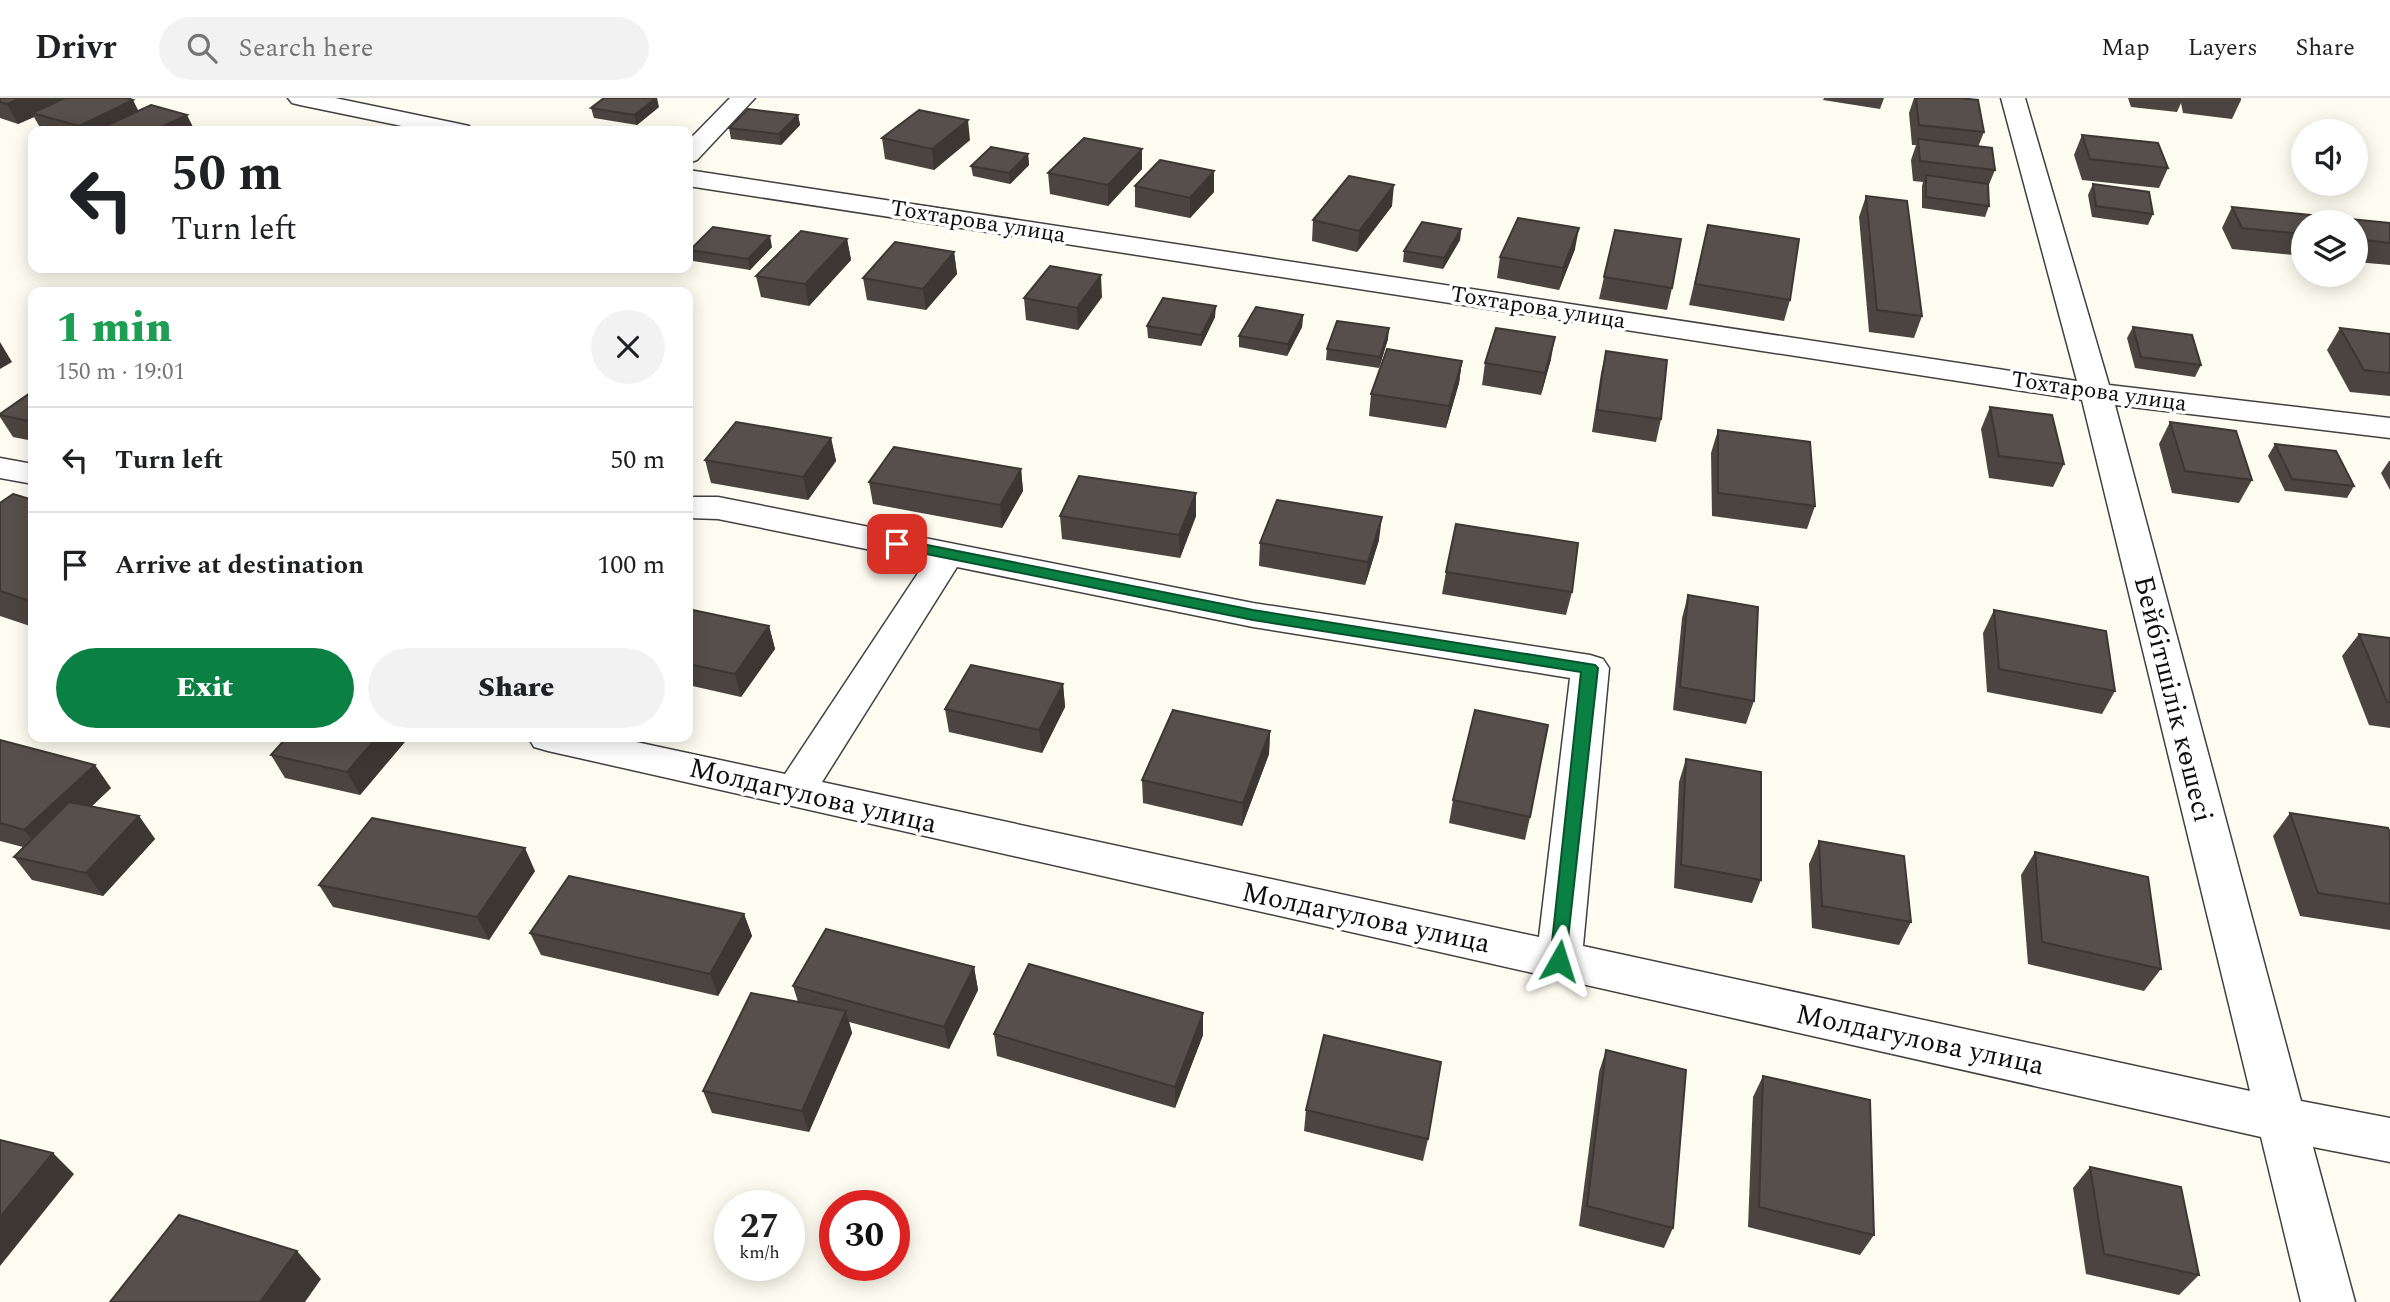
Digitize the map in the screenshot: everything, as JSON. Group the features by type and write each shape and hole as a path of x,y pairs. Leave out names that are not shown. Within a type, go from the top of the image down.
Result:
{"street":[{"path":"300,98 436,126"},
{"path":"693,150 743,98"},
{"name":"Бейбітшілік көшесі","path":"2013,98 2095,393 2328,1302"},
{"name":"Тохтарова улица","path":"693,179 2095,393 2390,428"},
{"path":"0,468 28,473"},
{"path":"693,508 718,508 1253,615 1590,668 1559,961"},
{"path":"795,792 948,554"},
{"name":"Молдагулова улица","path":"570,742 2280,1119 2390,1140"}],"building":[{"path":"0,98 21,98 7,104 0,102"},
{"path":"65,98 133,100 79,126 32,113"},
{"path":"604,98 656,98 634,115 591,108"},
{"path":"1916,98 1978,100 1984,132 1919,125"},
{"path":"151,105 187,115 164,126 106,126"},
{"path":"748,109 798,115 779,134 729,128"},
{"path":"919,110 968,120 932,149 882,138"},
{"path":"2082,135 2158,143 2168,168 2090,159"},
{"path":"1084,138 1142,149 1108,185 1048,173"},
{"path":"1918,139 1992,148 1995,170 1920,161"},
{"path":"991,147 1028,154 1009,173 971,166"},
{"path":"1160,160 1214,171 1190,198 1135,186"},
{"path":"1926,175 1988,184 1989,206 1926,197"},
{"path":"1349,176 1394,185 1359,231 1313,220"},
{"path":"2093,184 2149,192 2153,214 2096,206"},
{"path":"1866,196 1907,201 1922,316 1877,310"},
{"path":"2232,207 2291,213 2291,233 2242,228"},
{"path":"1518,218 1579,228 1563,268 1500,257"},
{"path":"2368,221 2390,223 2390,243 2368,240"},
{"path":"1422,222 1461,229 1444,258 1404,251"},
{"path":"1708,225 1799,239 1790,300 1695,284"},
{"path":"713,227 770,236 748,259 693,250 693,247"},
{"path":"1615,230 1681,239 1672,288 1604,277"},
{"path":"801,231 847,239 805,284 756,276"},
{"path":"895,242 954,252 923,289 863,278"},
{"path":"1050,266 1101,275 1077,308 1024,298"},
{"path":"1163,298 1216,306 1201,335 1147,326"},
{"path":"1256,307 1303,315 1288,344 1239,336"},
{"path":"1337,321 1389,328 1380,357 1327,349"},
{"path":"2133,327 2192,335 2201,365 2141,357"},
{"path":"1496,328 1555,337 1545,373 1485,363"},
{"path":"2340,328 2390,334 2390,373 2364,370"},
{"path":"1387,349 1462,361 1449,406 1371,394"},
{"path":"1606,351 1667,360 1661,419 1597,410"},
{"path":"28,394 28,421 0,414"},
{"path":"1990,407 2052,415 2064,464 1999,456"},
{"path":"736,422 831,438 803,477 705,460"},
{"path":"2170,422 2236,431 2252,480 2185,471"},
{"path":"1718,430 1810,442 1815,506 1718,493"},
{"path":"2275,444 2336,451 2354,486 2292,479"},
{"path":"894,447 1021,469 1000,505 869,482"},
{"path":"1079,476 1196,493 1179,535 1060,516"},
{"path":"13,494 28,498 28,600 0,591 0,503"},
{"path":"1277,500 1382,517 1368,562 1260,543"},
{"path":"1456,524 1578,543 1572,592 1446,572"},
{"path":"1688,595 1758,607 1754,701 1680,687"},
{"path":"693,610 769,626 735,674 693,665"},
{"path":"1994,610 2106,631 2115,691 1999,669"},
{"path":"2359,634 2390,638 2390,702 2387,702"},
{"path":"971,665 1063,684 1039,730 945,709"},
{"path":"1173,710 1270,731 1243,803 1142,780"},
{"path":"1475,710 1548,725 1530,817 1453,800"},
{"path":"0,740 95,765 24,830 0,823"},
{"path":"283,742 373,742 347,772 271,755"},
{"path":"1686,759 1761,772 1761,880 1681,865"},
{"path":"69,802 139,816 86,873 14,857"},
{"path":"2290,813 2388,828 2390,904 2318,893"},
{"path":"372,818 525,848 477,917 319,885"},
{"path":"1819,841 1904,856 1911,922 1822,906"},
{"path":"2035,852 2148,877 2161,969 2042,942"},
{"path":"569,876 744,914 710,974 530,933"},
{"path":"826,929 974,967 944,1027 793,986"},
{"path":"1029,964 1203,1013 1175,1087 994,1034"},
{"path":"751,993 846,1011 802,1111 703,1091"},
{"path":"1324,1035 1441,1062 1428,1139 1306,1110"},
{"path":"1606,1050 1686,1070 1673,1228 1587,1206"},
{"path":"1763,1076 1870,1100 1874,1235 1759,1207"},
{"path":"0,1140 53,1153 0,1217"},
{"path":"2090,1167 2181,1187 2199,1275 2104,1254"},
{"path":"179,1215 297,1251 260,1302 110,1302"}],"route":[{"path":"897,544 1253,615 1590,668 1559,961"}]}
